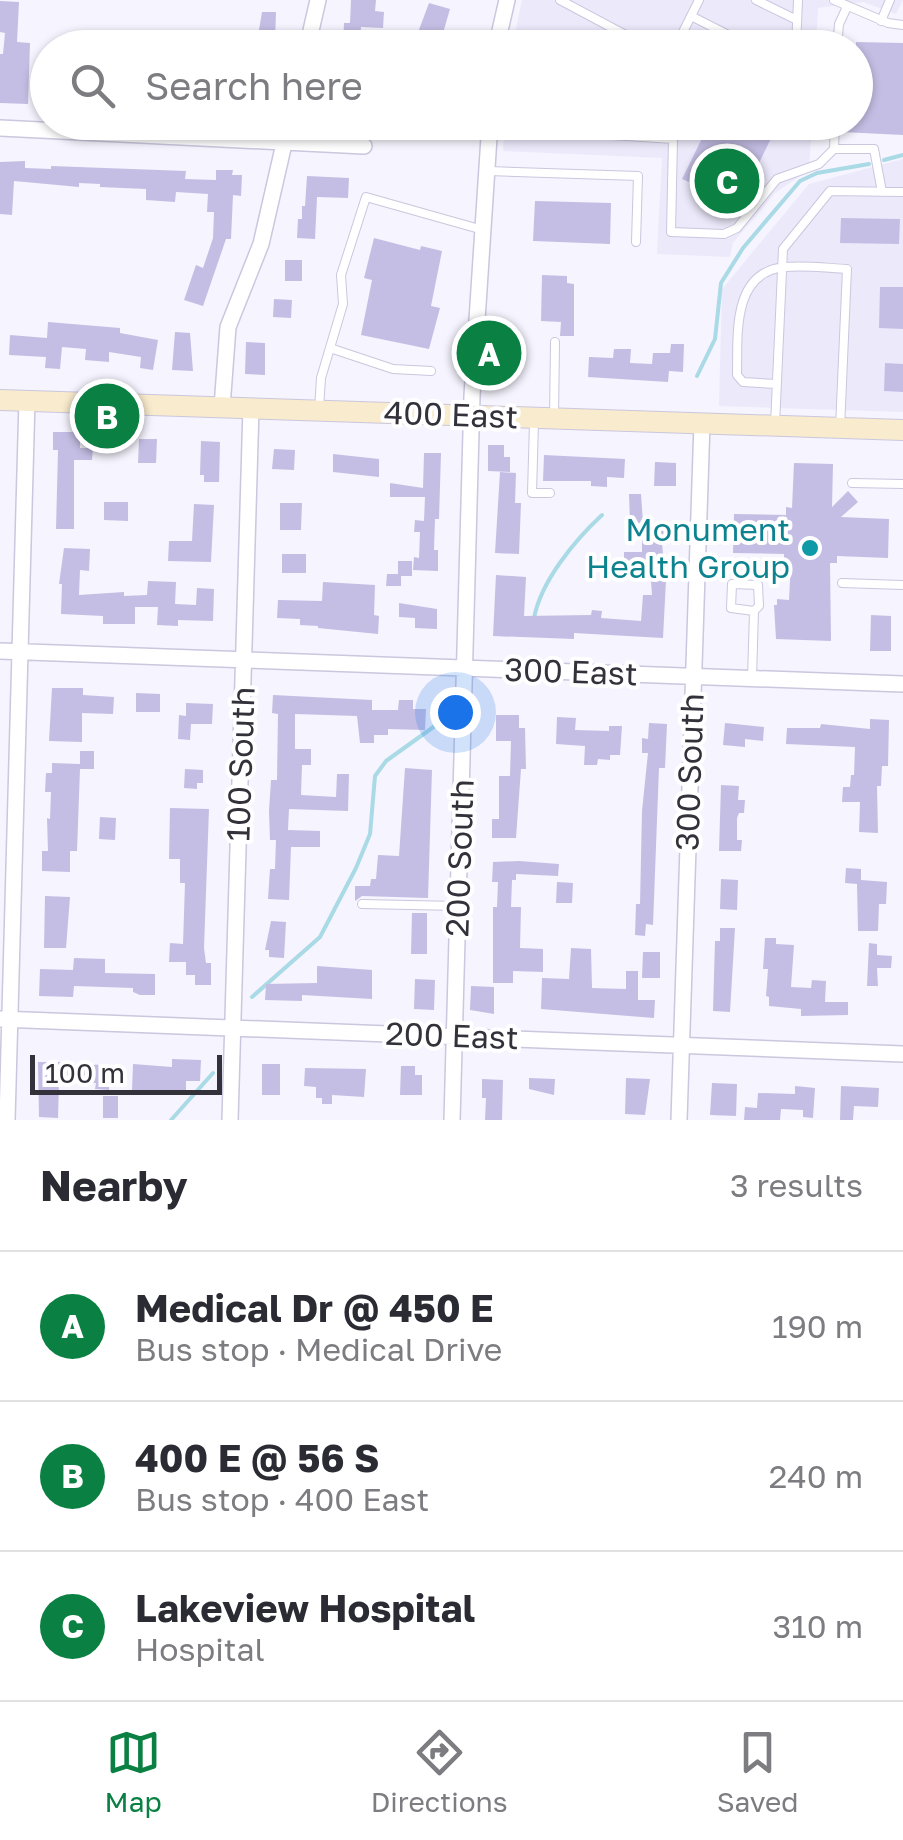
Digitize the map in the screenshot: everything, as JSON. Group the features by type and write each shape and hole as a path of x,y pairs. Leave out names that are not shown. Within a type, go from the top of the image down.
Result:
{"main road":[{"name":"400 East","path":"0,400 903,430"}],"street":[{"path":"310,30 318,0"},
{"path":"500,30 507,0"},
{"path":"0,128 30,130"},
{"path":"227,140 364,146"},
{"path":"222,407 228,327 260,244 285,140"},
{"name":"200 South","path":"452,1120 472,416 489,140"},
{"path":"7,1120 5,1019 27,400"},
{"name":"100 South","path":"230,1120 251,408"},
{"name":"300 South","path":"679,1120 702,423"},
{"name":"300 East","path":"0,651 903,684"},
{"name":"200 East","path":"5,1019 903,1054"}],"lane":[{"path":"560,0 616,30"},
{"path":"684,30 698,0"},
{"path":"756,0 797,20"},
{"path":"797,30 798,0"},
{"path":"834,0 882,21 903,25"},
{"path":"882,21 890,0"},
{"path":"838,30 847,7"},
{"path":"691,16 719,30"},
{"path":"673,140 671,232 724,234 737,228 778,180 819,164 834,149 834,140"},
{"path":"834,149 874,149 882,192"},
{"path":"487,171 638,176 636,242"},
{"path":"774,426 783,249 830,191 903,192"},
{"path":"318,410 321,378 343,304 340,275 366,197 483,230"},
{"path":"776,384 743,382 737,375 740,311 748,287 761,274 782,267 847,269 840,428"},
{"path":"550,493 532,493 555,342"},
{"path":"330,348 393,369 431,371"},
{"path":"852,482 903,484"},
{"path":"842,583 903,585"},
{"path":"752,679 758,585 732,584 731,608 754,611"},
{"path":"362,904 458,906"}],"shaded area":[{"path":"522,0 903,0 896,14 863,2 818,8 817,30 516,30"},
{"path":"504,140 811,140 809,170 775,193 733,243 730,257 657,254 662,158 503,151"},
{"path":"903,159 903,412 719,406 722,289 809,184"}],"building":[{"path":"351,0 376,0 375,11 384,12 383,28 344,30 344,23 350,23"},
{"path":"0,1 19,2 17,42 30,43 28,104 0,103 0,54 5,33 0,32"},
{"path":"429,3 450,9 444,30 419,30"},
{"path":"262,12 276,12 275,30 259,30"},
{"path":"873,42 903,43 903,135 873,134"},
{"path":"701,140 770,140 739,204 682,179"},
{"path":"25,161 25,168 186,171 185,179 216,180 216,170 233,170 232,175 242,175 241,196 233,195 231,239 226,239 203,306 184,300 196,265 203,268 213,238 214,212 207,212 208,194 176,192 175,202 146,200 146,189 14,181 12,215 0,214 0,162"},
{"path":"307,176 349,178 348,198 317,197 315,239 297,238"},
{"path":"535,201 611,203 610,244 533,241"},
{"path":"841,218 900,219 899,244 840,243"},
{"path":"374,238 420,250 421,246 442,251 431,306 440,308 429,349 361,335 372,280 364,278"},
{"path":"285,260 302,260 302,281 285,281"},
{"path":"542,275 567,276 567,283 574,284 574,336 560,336 561,322 541,321"},
{"path":"880,287 903,287 903,329 879,328"},
{"path":"274,299 292,300 291,318 273,317"},
{"path":"48,322 120,328 120,333 158,340 153,370 140,368 141,357 109,352 109,362 85,360 86,349 62,347 60,369 45,368 46,357 9,355 10,335 47,338"},
{"path":"175,332 190,333 193,371 172,370"},
{"path":"246,342 265,343 265,375 245,374"},
{"path":"671,344 684,344 683,372 669,371 668,382 588,377 589,357 613,358 614,349 631,349 630,363 652,364 653,353 670,353"},
{"path":"885,363 903,364 903,392 884,391"},
{"path":"53,432 80,432 80,448 93,448 92,460 74,460 74,529 56,529 58,450 53,450"},
{"path":"139,439 157,439 156,463 138,463"},
{"path":"201,441 220,442 219,482 204,482 204,475 200,475"},
{"path":"488,445 504,445 504,457 510,457 510,472 488,471"},
{"path":"274,449 295,450 294,470 272,469"},
{"path":"424,453 441,453 434,550 438,550 438,571 413,570 414,557 419,558 420,532 414,532 415,520 424,521 425,497 390,497 390,483 423,488"},
{"path":"333,454 379,459 379,477 333,472"},
{"path":"544,455 625,459 624,478 607,477 607,487 591,486 591,481 543,481"},
{"path":"655,462 676,463 676,486 654,486"},
{"name":"Monument Health Group","path":"794,463 833,464 832,507 848,491 858,502 841,517 889,519 888,558 837,556 837,563 830,563 831,641 776,639 774,605 777,599 789,600 791,562 784,561 784,554 733,553 734,514 786,515 786,507 792,508"},
{"path":"500,472 516,473 515,503 521,503 519,554 495,553"},
{"path":"629,494 641,494 643,523 667,523 667,544 662,544 666,580 663,638 574,633 574,639 493,636 496,575 526,577 524,616 591,615 592,610 602,611 601,618 641,621 643,595 652,595 650,568 624,568 624,552 642,552 642,523 630,523"},
{"path":"104,502 128,502 128,521 104,520"},
{"path":"280,503 302,503 301,530 280,530"},
{"path":"194,504 214,505 211,562 168,561 169,541 192,541"},
{"path":"64,548 90,549 89,571 80,570 79,595 147,595 148,581 176,582 175,604 196,605 197,588 214,589 213,621 178,620 178,626 157,625 158,607 135,607 135,624 103,624 103,616 61,614 59,584"},
{"path":"282,554 306,554 306,573 282,573"},
{"path":"398,561 412,561 412,576 401,576 401,586 386,586 387,574 398,574"},
{"path":"323,582 375,585 378,634 318,628 300,625 300,619 277,618 278,600 322,601"},
{"path":"399,603 437,609 437,629 415,628 415,618 399,617"},
{"path":"871,615 891,616 891,651 870,651"},
{"path":"52,688 83,688 83,695 114,697 113,714 82,713 82,742 49,741"},
{"path":"136,693 160,694 160,712 136,712"},
{"path":"273,695 372,700 372,710 398,710 399,700 413,700 413,709 426,709 425,730 388,729 388,735 374,735 374,743 360,743 357,716 295,714 295,749 311,749 311,765 302,765 301,795 336,797 337,774 349,774 348,811 289,809 288,830 320,831 320,847 291,847 289,900 268,899 276,840 270,840 269,811 271,780 277,780 278,714 272,713"},
{"path":"186,703 213,704 212,724 191,724 190,740 178,739 179,715 186,716"},
{"path":"496,715 519,715 519,728 525,728 526,769 521,769 516,838 492,838 492,819 499,819 499,776 510,776 511,741 496,741"},
{"path":"557,717 576,718 575,730 609,731 609,726 622,726 620,755 610,755 610,760 598,759 597,765 584,765 585,746 556,744"},
{"path":"870,719 889,720 888,766 882,766 881,786 877,786 878,833 859,832 860,802 842,802 843,787 850,787 854,775 855,747 786,744 787,728 820,728 821,724 870,729"},
{"path":"649,723 667,724 665,768 659,768 653,925 646,924 645,936 635,935 648,753 642,753 642,738 648,739"},
{"path":"725,723 764,727 763,741 745,739 745,747 723,745"},
{"path":"80,751 94,751 94,769 80,769 77,851 70,851 70,872 42,871 42,851 48,851 47,818 50,819 51,792 45,792 46,773 52,773 52,763 80,764"},
{"path":"405,768 432,770 428,898 362,896 355,901 355,886 370,886 371,879 376,879 378,855 399,856"},
{"path":"185,769 203,770 203,783 197,783 197,789 184,788"},
{"path":"721,785 739,786 738,800 745,800 744,813 737,818 741,851 719,851"},
{"path":"170,808 209,809 204,948 206,963 211,963 211,985 195,985 195,975 186,975 186,962 169,962 170,943 183,944 185,883 180,883 180,859 169,859"},
{"path":"100,817 116,818 115,840 99,839"},
{"path":"493,862 559,864 558,876 516,874 516,880 512,880 511,907 521,907 520,948 543,949 543,972 513,971 513,983 493,983 493,907 497,907 498,882 492,882"},
{"path":"846,868 861,869 861,880 887,882 886,904 879,904 878,931 858,931 857,884 845,883"},
{"path":"721,879 738,880 737,910 720,909"},
{"path":"557,882 573,883 572,903 556,903"},
{"path":"45,896 70,897 66,948 44,948"},
{"path":"412,913 427,913 427,954 411,954"},
{"path":"271,921 286,922 284,958 269,957 269,950 265,950"},
{"path":"720,928 735,928 730,1012 713,1011 715,941 720,941"},
{"path":"765,938 776,938 776,944 794,945 791,987 811,988 812,980 826,981 825,1002 848,1002 848,1015 801,1016 801,1009 769,1006 768,969 763,969"},
{"path":"869,943 877,944 877,955 892,956 891,968 877,968 878,986 867,986"},
{"path":"571,948 591,949 592,988 626,989 626,971 638,971 638,1000 655,1000 654,1018 541,1009 542,978 569,979"},
{"path":"643,952 660,952 660,978 642,978"},
{"path":"74,958 105,959 105,973 155,974 155,995 140,995 133,988 74,986 73,997 39,996 40,969 73,970"},
{"path":"317,966 372,970 372,999 302,995 302,1001 265,1000 266,984 317,983"},
{"path":"415,979 435,980 434,1010 414,1009"},
{"path":"471,986 494,987 494,1014 470,1010"},
{"path":"172,1059 201,1060 200,1081 186,1081 186,1093 132,1090 133,1064 172,1067"},
{"path":"38,1062 68,1062 67,1066 111,1064 109,1090 95,1089 96,1083 59,1083 58,1118 39,1117"},
{"path":"262,1064 280,1064 280,1095 262,1095"},
{"path":"401,1066 415,1066 415,1075 422,1075 422,1095 400,1095"},
{"path":"305,1068 366,1069 364,1097 332,1095 332,1104 322,1104 322,1098 316,1098 316,1087 304,1086"},
{"path":"529,1078 555,1079 554,1095 529,1089"},
{"path":"626,1078 650,1079 645,1115 625,1114"},
{"path":"482,1079 503,1080 502,1120 485,1120"},
{"path":"712,1083 737,1084 736,1116 710,1115"},
{"path":"795,1086 815,1088 813,1118 803,1117 803,1110 781,1109 780,1120 744,1120 745,1107 757,1108 758,1093 795,1094"},
{"path":"841,1086 879,1088 878,1107 854,1106 853,1120 840,1120"},
{"path":"103,1096 118,1096 118,1118 103,1118"}],"waterway":[{"path":"884,160 903,155"},
{"path":"697,376 715,339 721,283 743,248 800,181 817,173 869,164"},
{"path":"534,618 560,562 602,515"},
{"path":"252,997 320,937 370,834 375,776 386,761 446,718"},
{"path":"171,1120 213,1073"}],"place":[{"name":"Lakeview Hospital","path":"727,181"},
{"name":"Medical Dr @ 450 E","path":"489,353"},
{"name":"400 E @ 56 S","path":"107,416"},
{"name":"Monument Health Group","path":"810,548"}]}
